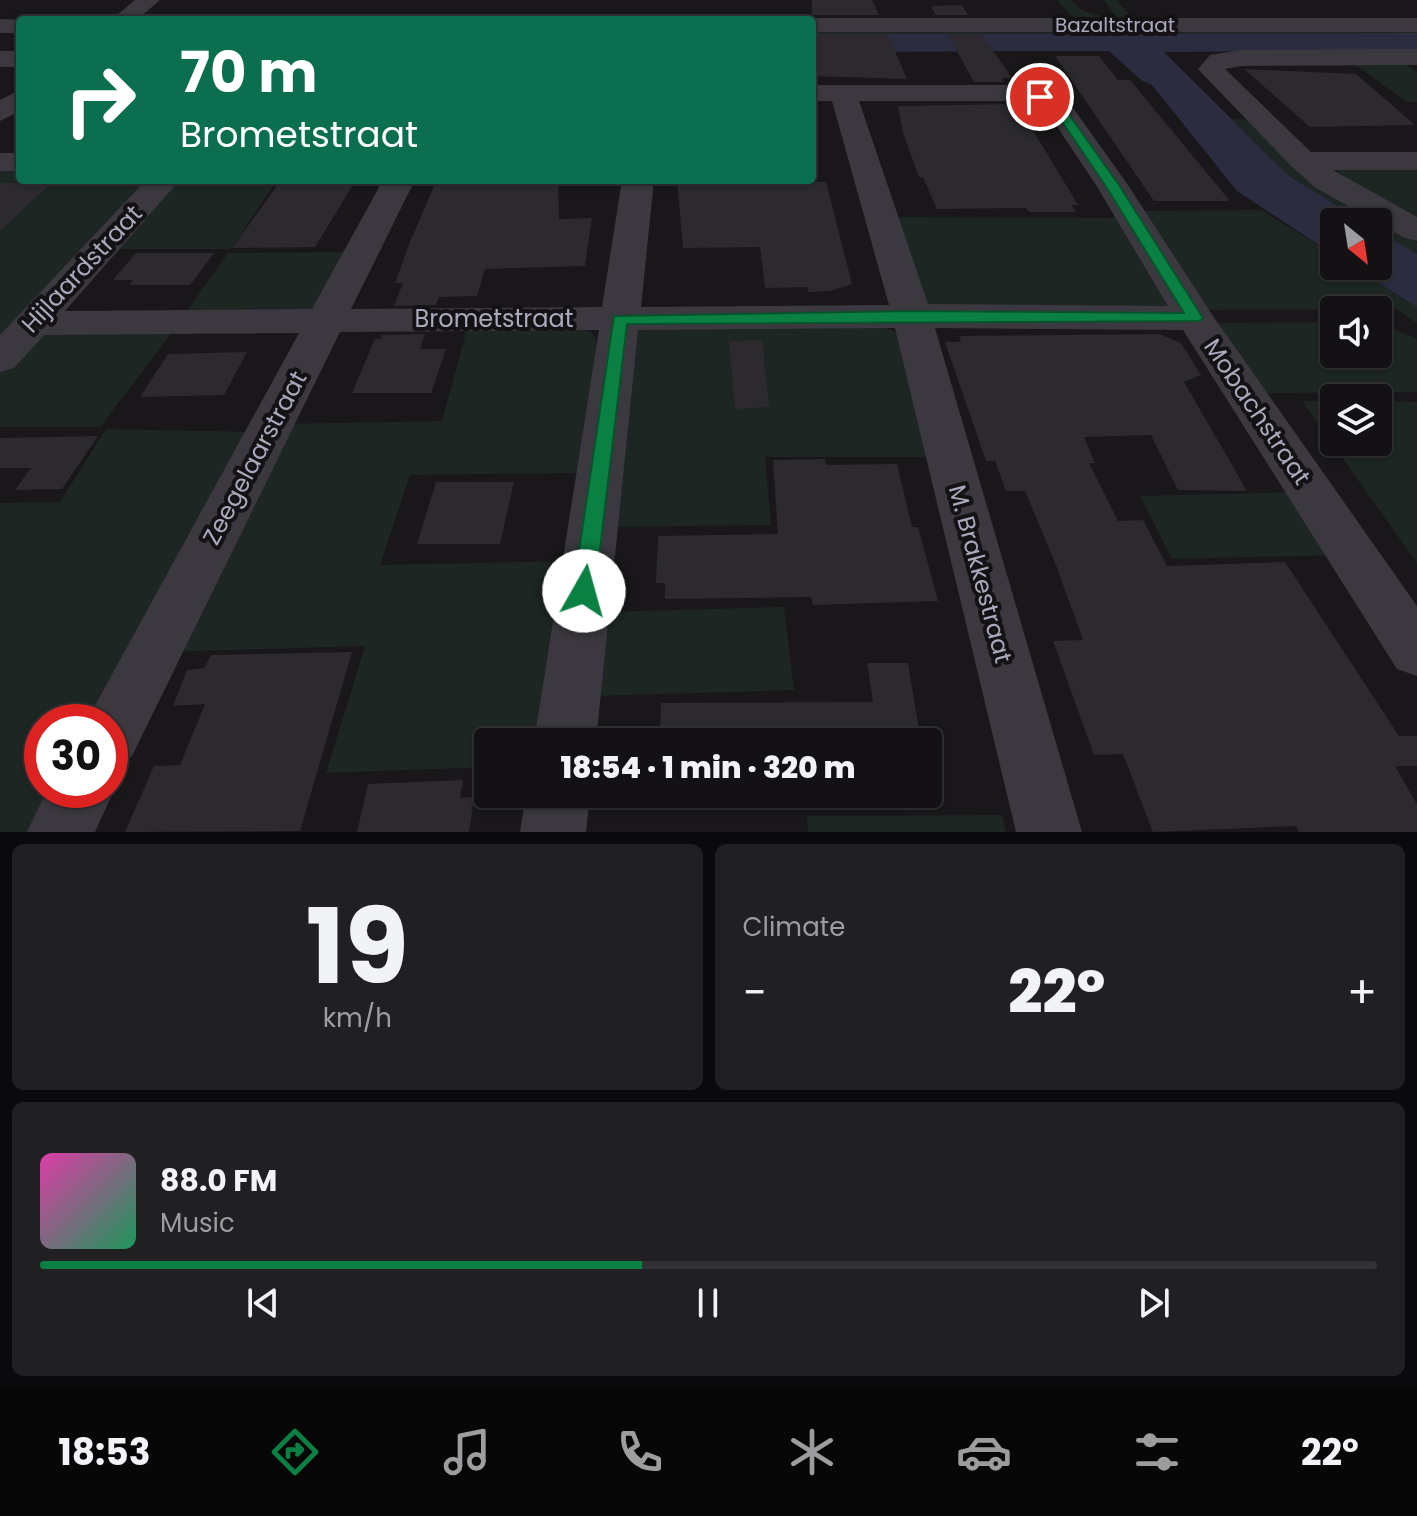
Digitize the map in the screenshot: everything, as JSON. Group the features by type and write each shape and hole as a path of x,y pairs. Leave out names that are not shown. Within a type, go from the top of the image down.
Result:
{"street":[{"path":"128,16 149,0"},
{"path":"1052,0 1072,25"},
{"path":"1124,0 1149,25"},
{"name":"Bazaltstraat","path":"816,25 1417,25"},
{"path":"1417,57 1219,60 1211,69 1327,181 1417,231"},
{"name":"Mobachstraat","path":"828,93 1022,93 1056,104 1417,652"},
{"name":"M. Brakkestraat","path":"828,93 912,316 1049,832"},
{"path":"1303,161 1417,161"},
{"name":"Hijlaardstraat","path":"0,359 160,184"},
{"name":"Zeegelaarstraat","path":"127,704 397,184"},
{"path":"567,728 637,184"},
{"name":"Brometstraat","path":"33,323 912,316 1195,318"},
{"path":"60,832 73,808"},
{"path":"553,832 556,808"}],"shaded area":[{"path":"1057,0 1071,0 1085,11 1101,15 1114,14 1104,0 1116,0 1130,15 1128,19 1074,18"},
{"path":"1417,28 1417,33 816,34 816,29"},
{"path":"1399,60 1417,72 1417,102 1407,102 1350,61"},
{"path":"1232,119 1249,120 1316,182 1360,208 1341,208 1289,176"},
{"path":"1417,162 1417,220 1340,175 1336,169"},
{"path":"0,168 16,168 16,184 149,184 0,344"},
{"path":"167,184 274,184 231,249 109,249"},
{"path":"1261,210 1320,246 1320,280 1374,280 1417,307 1417,323 1392,306 1392,296 1320,296 1320,309 1206,310 1143,211"},
{"path":"891,217 1125,218 1175,305 1163,311 925,311"},
{"path":"1392,227 1417,242 1417,254 1392,239"},
{"path":"348,252 313,310 185,314 228,253"},
{"path":"868,322 896,332 904,346 931,457 765,457 771,525 613,527 630,338 638,329"},
{"path":"1320,322 1320,368 1392,368 1392,329 1395,330 1417,339 1417,392 1392,392 1392,384 1320,384 1320,393 1260,393 1212,323"},
{"path":"176,327 100,427 0,427 0,370 45,332"},
{"path":"569,327 591,332 599,346 578,473 410,475 380,565 574,561 545,728 474,728 474,768 326,773 365,646 166,652 283,424 442,421 467,329"},
{"path":"1302,401 1320,401 1320,426"},
{"path":"1392,401 1417,402 1417,563 1341,456 1392,456"},
{"path":"106,429 254,432 108,704 24,704 24,808 51,808 38,832 0,832 0,503 60,502"},
{"path":"1297,492 1339,555 1172,559 1140,496"},
{"path":"784,607 794,690 596,696 602,612"},
{"path":"1002,815 1006,832 808,832 807,816"}],"water":[{"path":"1417,33 1417,50 1164,52 1289,176 1341,208 1320,208 1320,246 1237,191 1152,85 1141,80 1109,51 816,52 816,34"},
{"path":"1392,239 1417,254 1417,307 1374,280 1392,280"}],"building":[{"path":"812,0 872,0 879,15 812,15"},
{"path":"962,5 968,15 936,15 931,6"},
{"path":"816,35 888,35 907,79 816,76"},
{"path":"948,35 982,35 1012,78 1002,78 1004,82 974,82"},
{"path":"1055,56 1099,56 1118,80 1130,80 1230,201 1154,201"},
{"path":"1244,69 1356,74 1415,125 1310,127"},
{"path":"1017,104 1078,205 1071,205 1076,212 1029,212 1026,208 937,209 923,177 919,177 903,133 898,106"},
{"path":"826,182 852,284 830,291 808,292 807,287 765,288 760,247 683,248 677,184"},
{"path":"0,183 16,184 50,184 0,231"},
{"path":"278,184 354,184 315,247 232,248"},
{"path":"435,184 558,184 559,219 592,218 585,266 485,269 477,296 439,297 436,305 394,306 403,283 395,283"},
{"path":"136,253 214,253 190,285 129,285 133,280 113,280"},
{"path":"425,334 420,349 446,349 431,393 352,393 375,339 380,339 382,335"},
{"path":"1159,334 1181,343 1201,375 1184,382 1247,491 1178,490 1151,435 1084,437 1095,463 1089,463 1118,521 1143,520 1167,566 1285,562 1399,736 1417,736 1417,766 1395,766 1417,804 1417,832 1299,832 1296,826 1153,832 1123,754 1094,755 1053,641 1083,640 1056,565 1025,491 1006,491 995,461 986,461 945,342 961,342 959,336"},
{"path":"762,340 769,407 735,409 729,341"},
{"path":"247,352 224,395 140,397 168,354"},
{"path":"98,436 62,489 15,490 31,468 0,468 0,438"},
{"path":"825,459 826,465 897,464 912,527 918,527 938,601 813,605 811,597 665,599 665,583 656,583 658,536 778,534 773,460"},
{"path":"436,482 514,482 500,544 417,544"},
{"path":"352,652 300,831 125,832 154,766 180,765 205,704 173,706 187,670 204,668 211,655"},
{"path":"867,663 908,663 919,728 660,728 661,703 873,702"},
{"path":"463,780 460,798 474,797 469,832 357,832 368,784"}],"route":[{"path":"584,591 619,319 912,316 1195,318 1112,185 1056,104 1040,97"}]}
